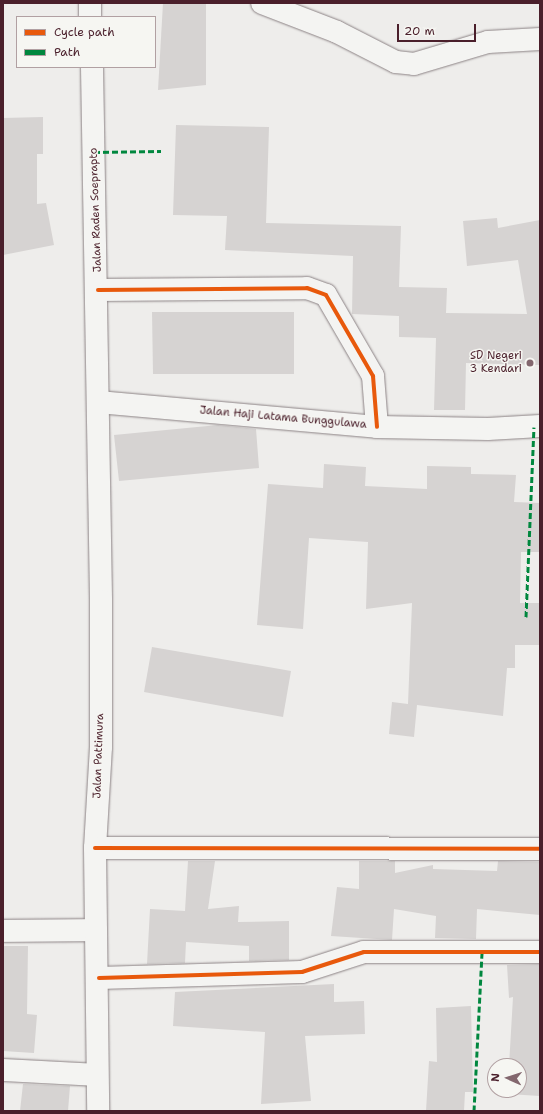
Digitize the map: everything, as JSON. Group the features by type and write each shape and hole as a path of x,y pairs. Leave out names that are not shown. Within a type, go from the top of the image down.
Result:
{"main road":[{"path":"90,3 90,16"},
{"path":"262,3 337,32 396,62 414,64 439,59 488,42 540,39"},
{"name":"Jalan Raden Soeprapto","path":"92,68 98,290 98,402"},
{"path":"98,290 307,288 326,295 373,376 377,427"},
{"name":"Jalan Haji Latama Bunggulawa","path":"98,402 377,427 488,429 540,426"},
{"name":"Jalan Pattimura","path":"98,402 101,740 95,848 96,930 99,978 97,1075 98,1111"},
{"path":"95,848 540,849"},
{"path":"3,931 96,930"},
{"path":"99,978 302,972 364,952 540,952"},
{"path":"3,1070 97,1075"}],"building":[{"path":"163,3 206,3 206,85 158,90"},
{"path":"43,117 43,154 37,154 37,204 46,203 54,245 3,255 3,118"},
{"path":"176,125 269,127 266,223 401,226 399,287 447,288 446,313 527,314 518,260 467,266 463,221 497,218 498,228 540,220 540,365 466,363 465,410 434,410 436,338 399,337 399,316 352,314 353,256 225,250 227,216 173,215"},
{"path":"152,312 294,312 294,374 153,374"},
{"path":"218,425 256,429 259,468 119,481 114,435"},
{"path":"324,464 366,467 365,486 427,489 427,466 471,467 471,474 516,475 514,502 540,503 540,552 521,552 520,603 540,603 540,645 515,645 515,668 507,668 503,716 417,705 414,737 389,734 392,702 408,704 412,603 366,609 368,542 309,538 303,629 257,625 268,484 323,488"},
{"path":"152,647 291,671 283,717 144,692"},
{"path":"188,861 215,861 208,909 239,906 238,922 289,921 289,960 249,961 249,946 186,942 185,963 147,964 150,909 185,911"},
{"path":"359,861 395,861 395,873 433,865 433,869 497,871 498,861 540,862 540,915 477,909 476,939 435,938 436,916 394,909 392,940 331,936 337,887 359,889"},
{"path":"3,946 28,946 27,1014 37,1015 34,1053 3,1051"},
{"path":"540,964 540,1096 527,1095 527,1058 509,1058 513,997 509,998 507,965"},
{"path":"334,984 334,1002 364,1001 365,1034 305,1036 311,1101 261,1104 265,1032 173,1026 175,992"},
{"path":"471,1006 473,1092 465,1092 464,1111 426,1111 429,1061 437,1062 436,1008"},
{"path":"23,1084 70,1086 68,1111 20,1111"}],"marked path":[{"path":"94,152 161,151"},
{"path":"526,617 534,427"},
{"path":"474,1111 482,953"}],"cycle path":[{"path":"98,290 307,288 326,295 373,376 377,427"},
{"path":"95,848 540,849"},
{"path":"99,978 302,972 364,952 540,952"}],"place":[{"name":"SD Negeri 3 Kendari","path":"530,363"}]}
